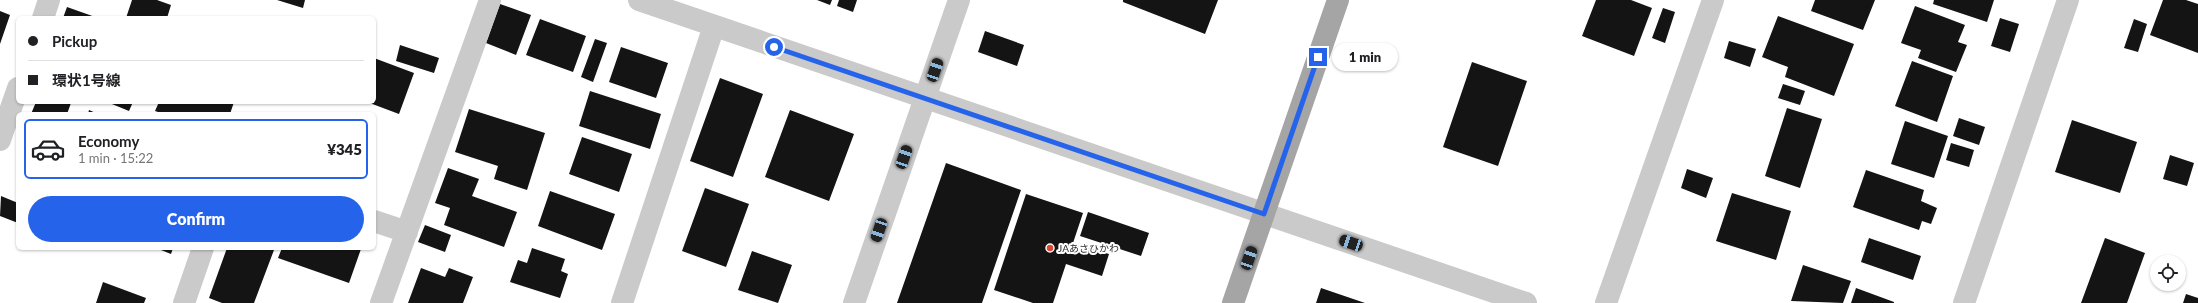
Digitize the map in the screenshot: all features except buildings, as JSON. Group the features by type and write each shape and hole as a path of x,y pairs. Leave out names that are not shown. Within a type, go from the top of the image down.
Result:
{"main road":[{"path":"1233,303 1338,0"}],"street":[{"path":"43,16 49,0"},
{"path":"381,303 490,0"},
{"path":"639,0 670,5 714,26 1526,303"},
{"path":"854,303 959,0"},
{"path":"1606,303 1713,0"},
{"path":"1964,303 2068,0"},
{"path":"622,303 714,26"},
{"path":"0,140 16,94"},
{"path":"376,222 407,232"},
{"path":"184,303 202,250"}],"place":[{"name":"JAあさひかわ","path":"1050,248"}],"route":[{"path":"774,47 1264,214 1318,57"}]}
